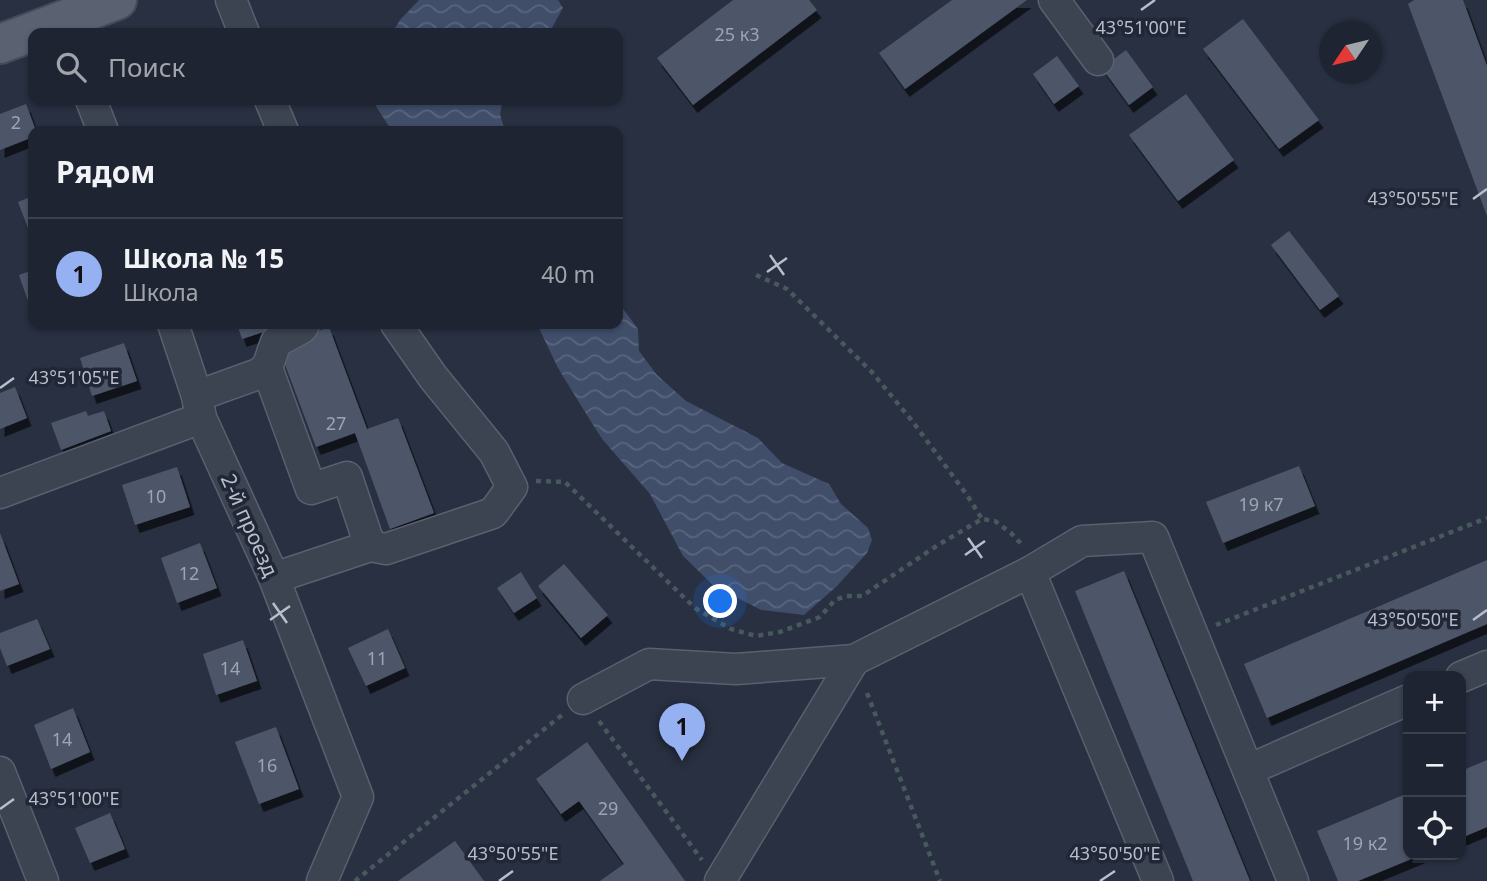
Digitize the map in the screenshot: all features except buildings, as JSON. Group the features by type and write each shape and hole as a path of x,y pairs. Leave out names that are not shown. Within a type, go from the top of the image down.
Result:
{"main road":[{"path":"65,27 117,0"},
{"path":"0,44 28,37"}],"street":[{"path":"231,0 242,28"},
{"path":"1054,0 1098,60"},
{"path":"94,105 101,126"},
{"path":"272,105 281,126"},
{"name":"2-й проезд","path":"175,329 199,407 274,578 358,797 322,881"},
{"path":"0,493 199,407 267,368 276,342 300,329"},
{"path":"274,578 370,546 386,549 493,513 512,487 494,452 433,377 399,329"},
{"path":"267,368 311,489 347,477 370,546"},
{"path":"583,699 649,664 736,669 854,660 1034,569 1082,541 1153,537 1293,881"},
{"path":"1034,569 1158,881"},
{"path":"715,876 854,660"},
{"path":"1466,675 1487,666"},
{"path":"1248,770 1403,702"},
{"path":"0,772 43,881"}],"path":[{"path":"756,275 787,289 871,371 913,422 982,519"},
{"path":"512,487 531,481 565,482 695,608 731,629 756,636 780,632 820,617 835,600 846,596 862,596 982,519 995,521 1011,533 1034,569"},
{"path":"1193,634 1487,518"},
{"path":"854,660 940,881"},
{"path":"355,881 583,699 715,876"}],"water":[{"path":"419,0 558,0 563,8 552,28 395,28"},
{"path":"375,105 502,105 500,114 504,126 389,126"},
{"path":"623,309 638,329 639,351 657,375 686,401 758,438 782,463 829,484 841,504 868,528 872,540 867,553 837,586 804,615 761,610 713,585 683,556 650,494 603,440 558,368 539,329 623,329"}],"place":[{"name":"Школа № 15","path":"682,761"}]}
